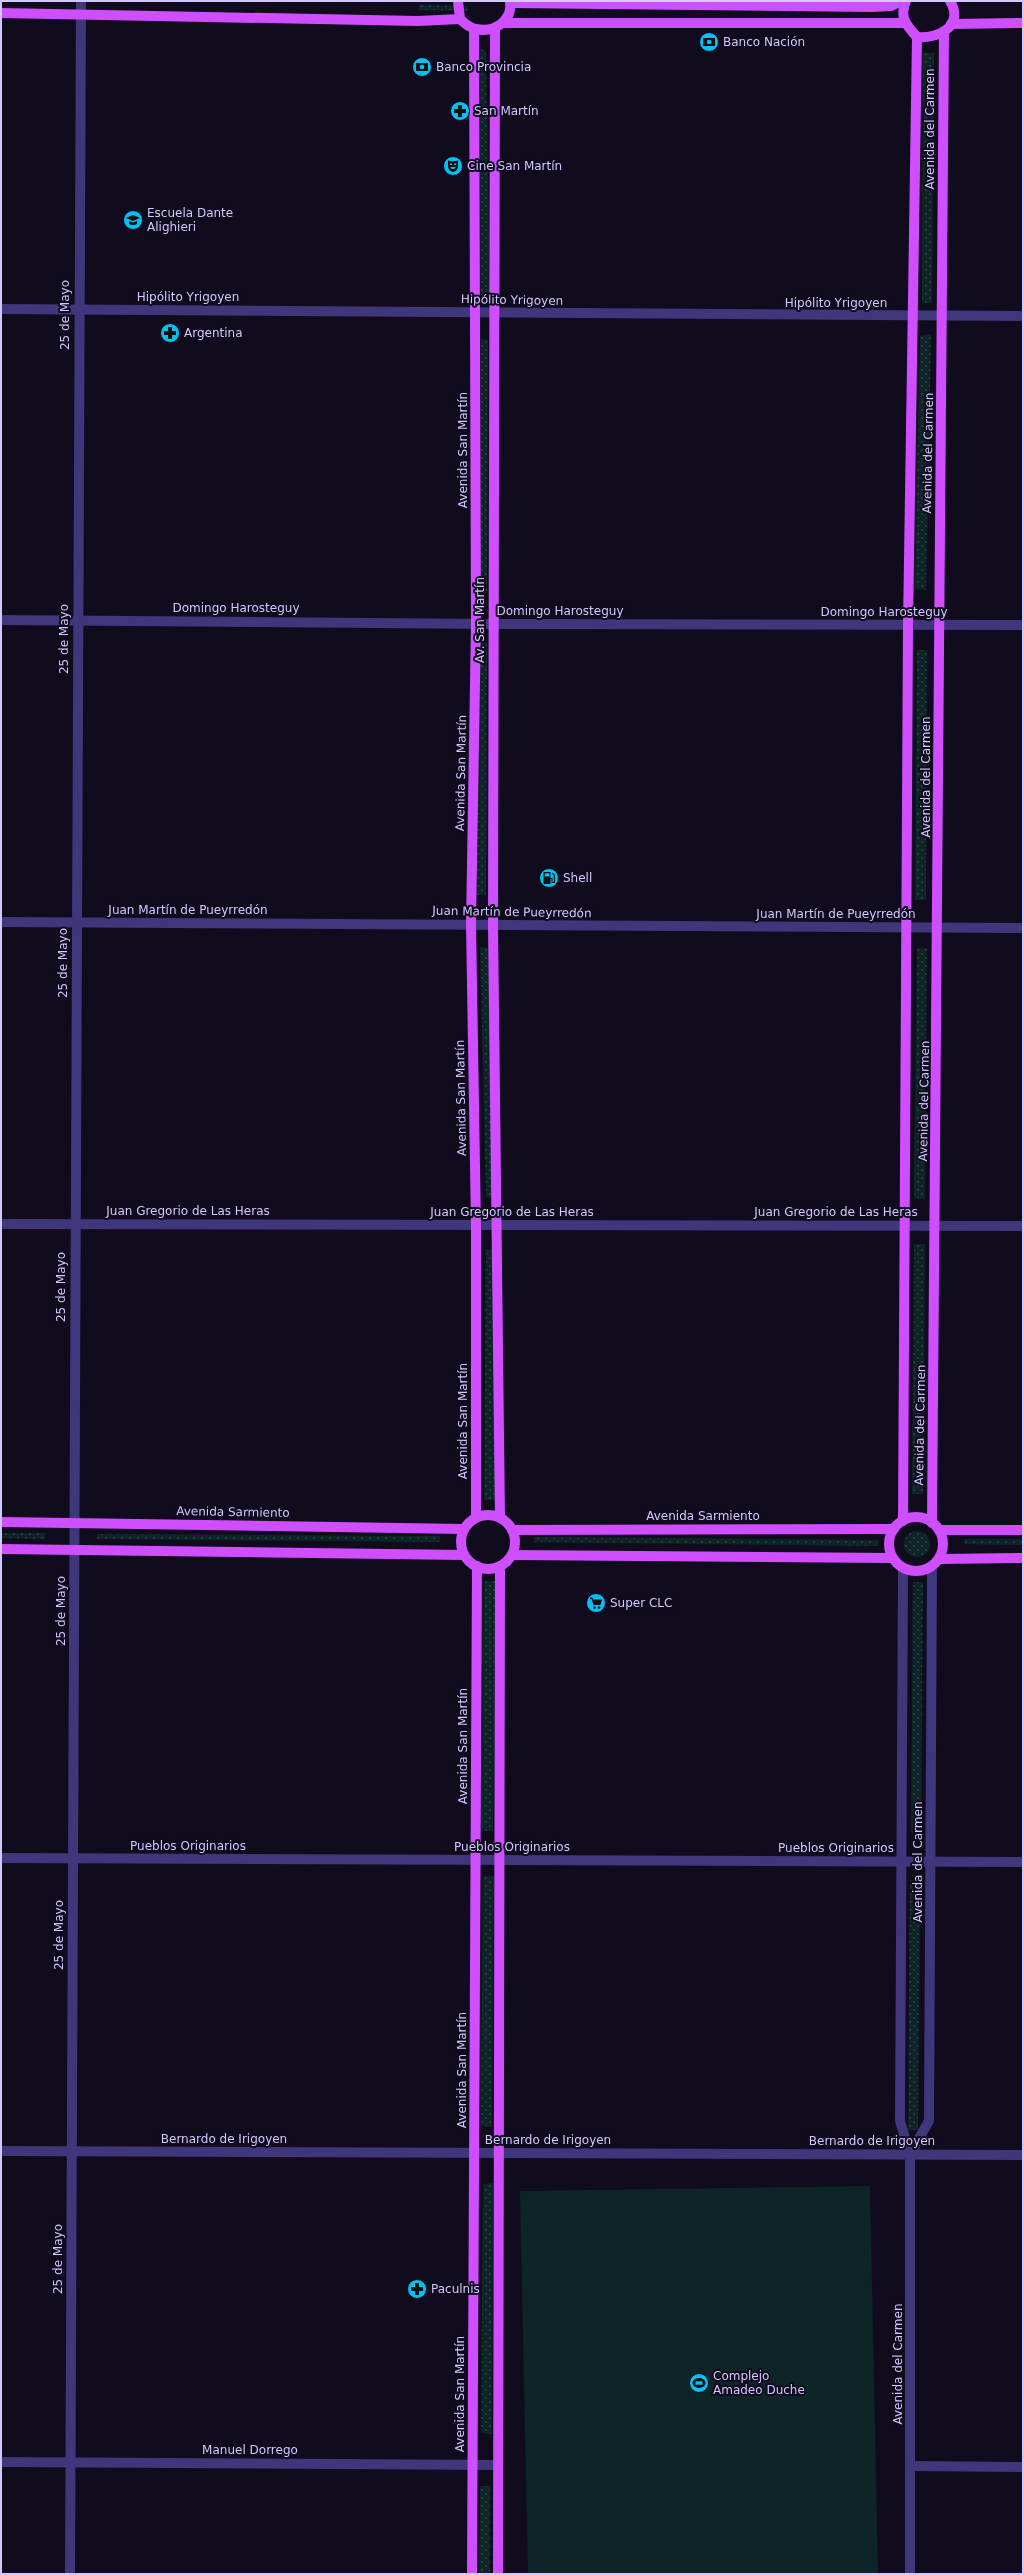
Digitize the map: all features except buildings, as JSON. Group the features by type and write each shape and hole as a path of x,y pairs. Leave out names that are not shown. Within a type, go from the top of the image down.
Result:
{"main road":[{"path":"458,1 460,19"},
{"path":"494,314 499,26 511,8 510,2 872,7 891,6 902,1"},
{"path":"906,1 902,10 904,23 917,37 929,38 948,28 1023,22"},
{"name":"Avenida del Carmen","path":"936,1526 939,625 942,317 948,28 954,16 950,1"},
{"path":"1,12 411,20 460,19 474,29 499,26 904,23"},
{"name":"Avenida San Martín","path":"474,29 476,622 471,924 476,1226 476,1518"},
{"name":"Avenida del Carmen","path":"903,1521 908,625 917,37"},
{"name":"Av. San Martín","path":"493,926 492,624 494,314"},
{"path":"493,926 498,1225 500,1518"},
{"path":"488,1515 500,1518 512,1530 515,1545 512,1555 500,1566 488,1569 476,1566 464,1555 461,1542 464,1530 476,1518 488,1515"},
{"path":"1023,1530 936,1526 914,1517 903,1521 894,1529 889,1543 893,1558 903,1568 918,1571 935,1562 1023,1558"},
{"name":"Avenida Sarmiento","path":"1,1522 74,1522 464,1530"},
{"path":"935,1562 943,1541 936,1526"},
{"name":"Avenida Sarmiento","path":"512,1530 894,1529"},
{"path":"1,1549 464,1555"},
{"path":"512,1555 893,1558"},
{"name":"Avenida San Martín","path":"472,2574 476,1566"},
{"path":"498,2574 500,1566"}],"street":[{"name":"25 de Mayo","path":"70,2574 74,1224 78,309 81,1"},
{"name":"Hipólito Yrigoyen","path":"1,309 913,317 1023,316"},
{"name":"Domingo Harosteguy","path":"1,620 476,622 492,624 1023,625"},
{"name":"Juan Martín de Pueyrredón","path":"1,922 1023,928"},
{"name":"Juan Gregorio de Las Heras","path":"1,1224 1023,1226"},
{"name":"Avenida del Carmen","path":"910,2154 929,2121 935,1562"},
{"name":"Avenida del Carmen","path":"903,1568 900,2121 910,2154 910,2574"},
{"name":"Pueblos Originarios","path":"1,1858 1023,1862"},
{"name":"Bernardo de Irigoyen","path":"1,2151 1023,2155"},
{"name":"Manuel Dorrego","path":"1,2462 498,2465"},
{"path":"911,2466 1023,2467"}],"green space":[{"path":"419,5 468,6 468,11 419,10"},
{"path":"479,49 486,50 490,300 481,299"},
{"path":"923,53 934,53 932,303 922,303"},
{"path":"931,334 926,590 915,589 920,336"},
{"path":"481,339 488,340 487,593 481,593"},
{"path":"480,642 487,643 486,895 477,895"},
{"path":"917,650 927,650 926,900 915,900"},
{"path":"480,947 488,948 495,1198 486,1197"},
{"path":"917,948 927,948 925,1199 914,1198"},
{"path":"914,1244 925,1244 923,1494 912,1494"},
{"path":"486,1250 497,1250 495,1500 484,1500"},
{"path":"917,1531 926,1535 930,1544 926,1553 917,1557 908,1553 904,1544 908,1535"},
{"path":"1,1533 45,1533 45,1539 1,1538"},
{"path":"97,1534 440,1536 440,1542 97,1539"},
{"path":"534,1537 878,1540 878,1546 534,1542"},
{"path":"964,1539 1023,1539 1023,1545 964,1544"},
{"path":"484,1581 495,1581 493,1831 482,1831"},
{"path":"913,1582 923,1582 921,1833 911,1833"},
{"path":"483,1876 494,1876 492,2127 481,2126"},
{"path":"910,1880 920,1880 918,2130 908,2130"},
{"path":"493,2183 492,2434 481,2433 483,2184"},
{"name":"Complejo Amadeo Duche","path":"870,2186 878,2574 528,2574 520,2191"},
{"path":"480,2486 490,2486 490,2574 479,2574"}],"place":[{"name":"Banco Nación","path":"709,42"},
{"name":"Banco Provincia","path":"422,67"},
{"name":"San Martín","path":"460,111"},
{"name":"Cine San Martín","path":"453,166"},
{"name":"Escuela Dante Alighieri","path":"133,220"},
{"name":"Argentina","path":"170,333"},
{"name":"Shell","path":"549,878"},
{"name":"Super CLC","path":"596,1603"},
{"name":"Paculnis","path":"417,2289"},
{"name":"Complejo Amadeo Duche","path":"699,2383"}]}
